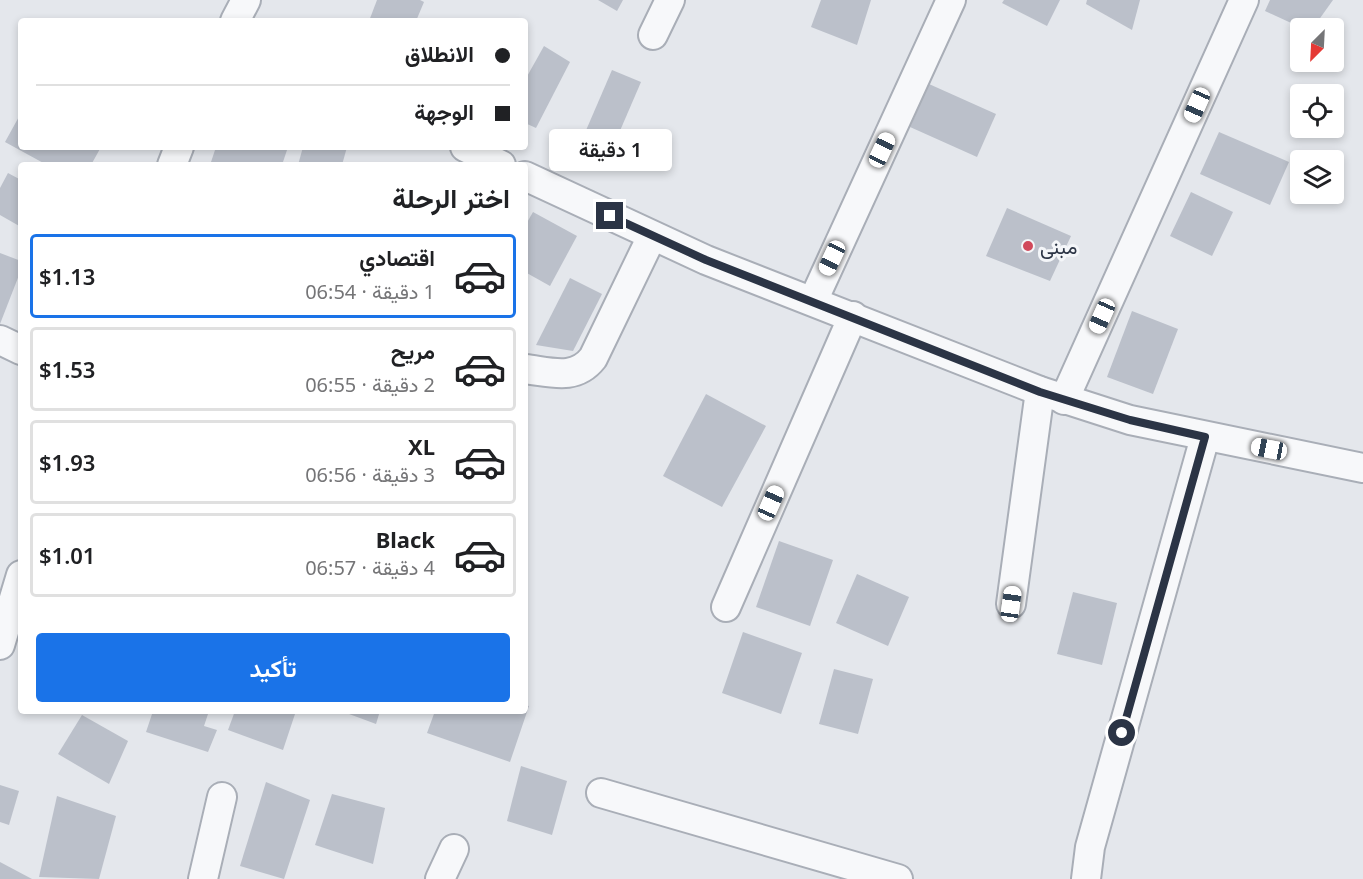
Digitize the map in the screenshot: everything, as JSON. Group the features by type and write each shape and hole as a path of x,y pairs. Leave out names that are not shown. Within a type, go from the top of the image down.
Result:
{"street":[{"path":"653,34 670,0"},
{"path":"813,301 951,0"},
{"path":"1011,604 1052,396 1244,0"},
{"path":"528,177 652,236 1052,396 1130,420 1363,468"},
{"path":"528,369 565,373 584,368 593,358 652,236"},
{"path":"726,607 853,316"},
{"path":"0,340 18,349"},
{"path":"1086,879 1090,847 1205,437"},
{"path":"1,639 18,585"},
{"path":"600,793 898,879"},
{"path":"203,879 222,797"},
{"path":"440,879 454,849"}],"building":[{"path":"377,0 420,0 424,2 417,18 370,18"},
{"path":"598,0 623,0 617,11"},
{"path":"821,0 871,0 857,45 811,27"},
{"path":"1004,0 1060,0 1047,26 1002,3"},
{"path":"1087,0 1140,0 1132,30 1086,4"},
{"path":"1270,0 1333,0 1320,18 1290,18 1290,22 1265,11"},
{"path":"544,46 570,62 536,128 528,124 528,75"},
{"path":"612,70 641,82 613,147 584,135"},
{"path":"929,84 996,114 977,157 910,127"},
{"path":"18,118 18,149 5,142"},
{"path":"1219,132 1289,162 1270,205 1200,174"},
{"path":"20,150 99,150 93,162 42,162"},
{"path":"215,150 287,150 283,162 211,162"},
{"path":"302,150 346,150 343,162 299,162"},
{"path":"8,173 18,178 18,225 0,215 0,188"},
{"path":"1191,192 1233,212 1212,256 1170,236"},
{"name":"مبنى","path":"1007,208 1071,236 1050,281 986,256"},
{"path":"533,212 577,236 550,286 528,274 528,221"},
{"path":"0,253 18,260 18,278 0,324"},
{"path":"570,278 602,294 573,351 536,345"},
{"path":"1132,311 1178,329 1153,394 1107,377"},
{"path":"706,394 766,426 722,507 663,476"},
{"path":"779,541 833,560 810,626 756,607"},
{"path":"857,574 909,597 888,646 836,623"},
{"path":"1073,592 1117,603 1102,665 1057,654"},
{"path":"743,632 802,653 781,714 722,693"},
{"path":"834,669 873,679 858,734 819,724"},
{"path":"152,714 208,714 204,726 217,730 208,752 146,732"},
{"path":"234,714 295,714 283,750 228,730"},
{"path":"349,714 379,714 376,724"},
{"path":"434,714 526,714 510,762 427,733"},
{"path":"82,715 128,741 109,784 58,754"},
{"path":"521,766 567,781 552,835 507,821"},
{"path":"266,782 310,800 284,879 240,866"},
{"path":"0,785 19,791 9,825 0,822"},
{"path":"332,794 385,808 373,864 315,845"},
{"path":"57,796 116,816 99,879 39,877"},
{"path":"0,862 32,879 0,879"}],"place":[{"name":"مبنى","path":"1028,246"}],"route":[{"path":"610,216 706,260 853,316 1040,392 1130,420 1205,437 1122,733"}]}
